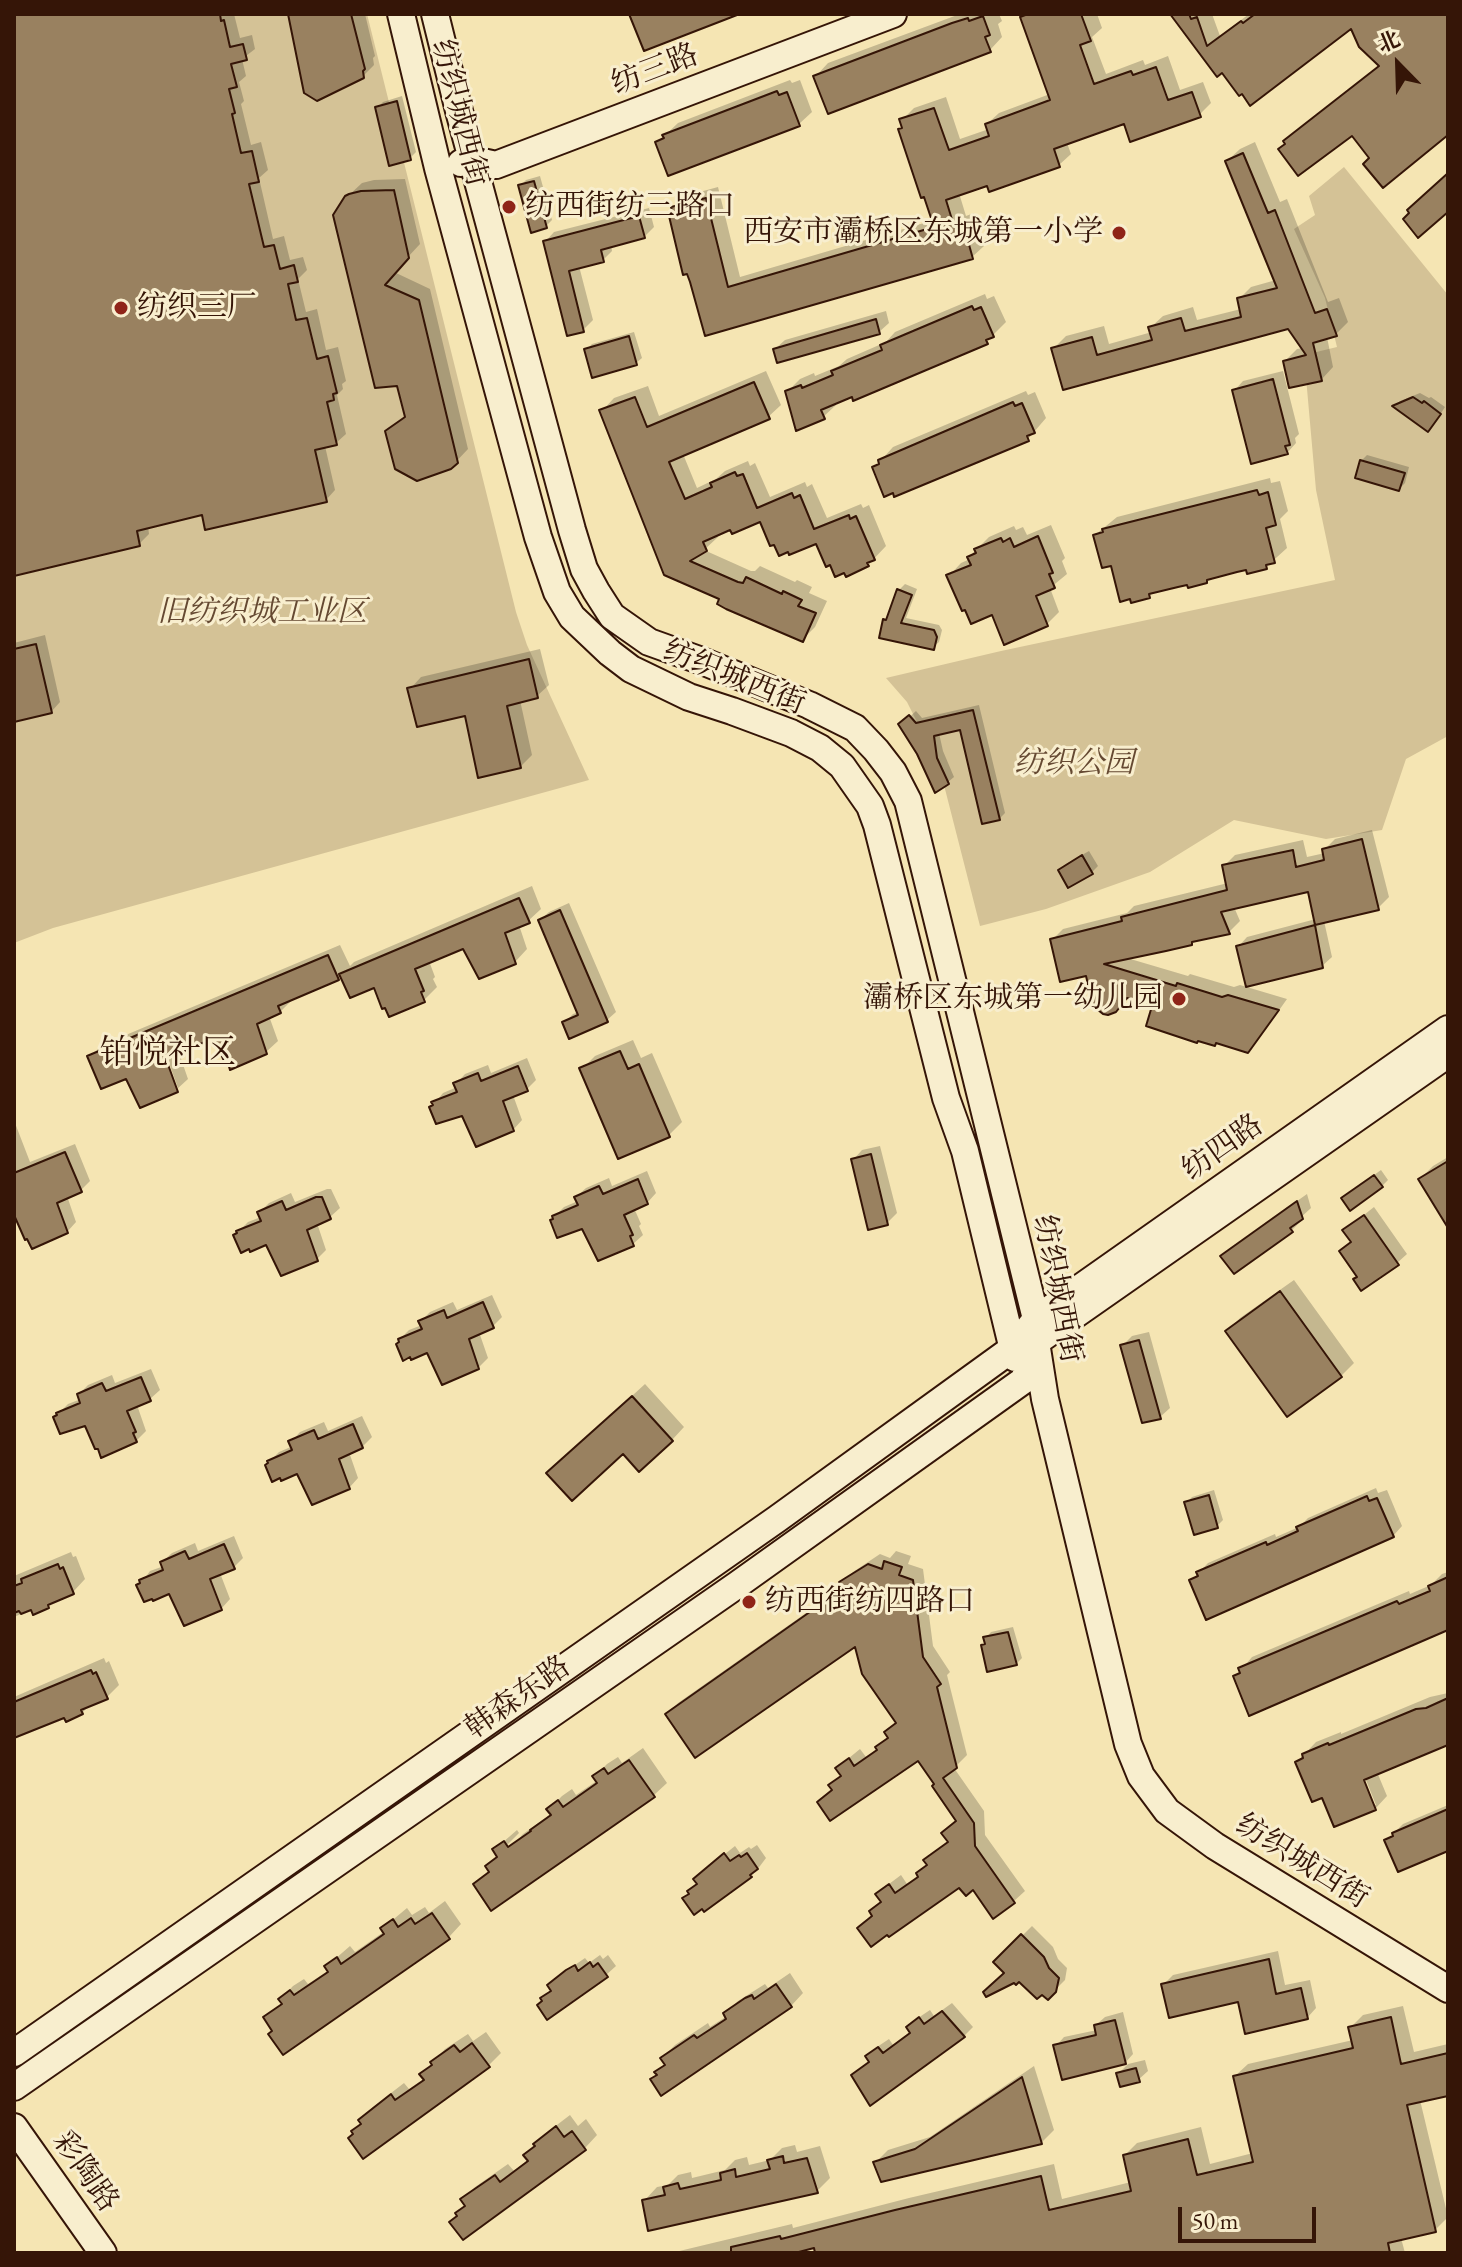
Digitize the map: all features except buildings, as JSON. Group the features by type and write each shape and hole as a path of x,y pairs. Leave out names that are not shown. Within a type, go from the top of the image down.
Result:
{"main road":[{"name":"纺织城西街","path":"401,14 438,168 547,567 557,592 572,617 631,669 689,697 776,728 820,748 842,766 870,806 1001,1294 1028,1337"},
{"name":"纺织城西街","path":"435,14 580,556 584,569 612,616 649,642 809,705 855,728 876,750 902,786 908,801 1028,1337 1128,1744 1141,1776 1167,1811 1215,1846 1448,1989"},
{"name":"纺三路","path":"438,168 473,160 496,165 893,14"},
{"name":"纺四路","path":"1028,1337 1448,1029"},
{"name":"纺四路","path":"1028,1337 1448,1054"},
{"path":"1024,1380 1028,1337"},
{"name":"韩森东路","path":"14,2053 777,1519 1028,1337"},
{"name":"纺织城西街","path":"1024,1380 1045,1399"},
{"name":"韩森东路","path":"14,2087 737,1585 1024,1380"},
{"name":"彩陶路","path":"14,2127 103,2253"}],"green space":[{"name":"旧纺织城工业区","path":"14,14 367,14 516,612 527,645 589,780 53,928 14,943"},
{"name":"纺织公园","path":"1344,167 1448,295 1448,736 1406,759 1382,830 1326,839 1234,820 1150,872 1046,909 980,926 945,789 928,744 907,702 886,678 1335,580 1316,490 1304,355 1337,347 1325,298 1294,229 1315,215 1309,196"}],"place":[{"name":"纺西街纺三路口","path":"509,207"},
{"name":"西安市灞桥区东城第一小学","path":"1119,233"},
{"name":"纺织三厂","path":"121,308"},
{"name":"灞桥区东城第一幼儿园","path":"1179,999"},
{"name":"纺西街纺四路口","path":"749,1602"}],"district":[{"name":"铂悦社区","path":"168,1054"}]}
